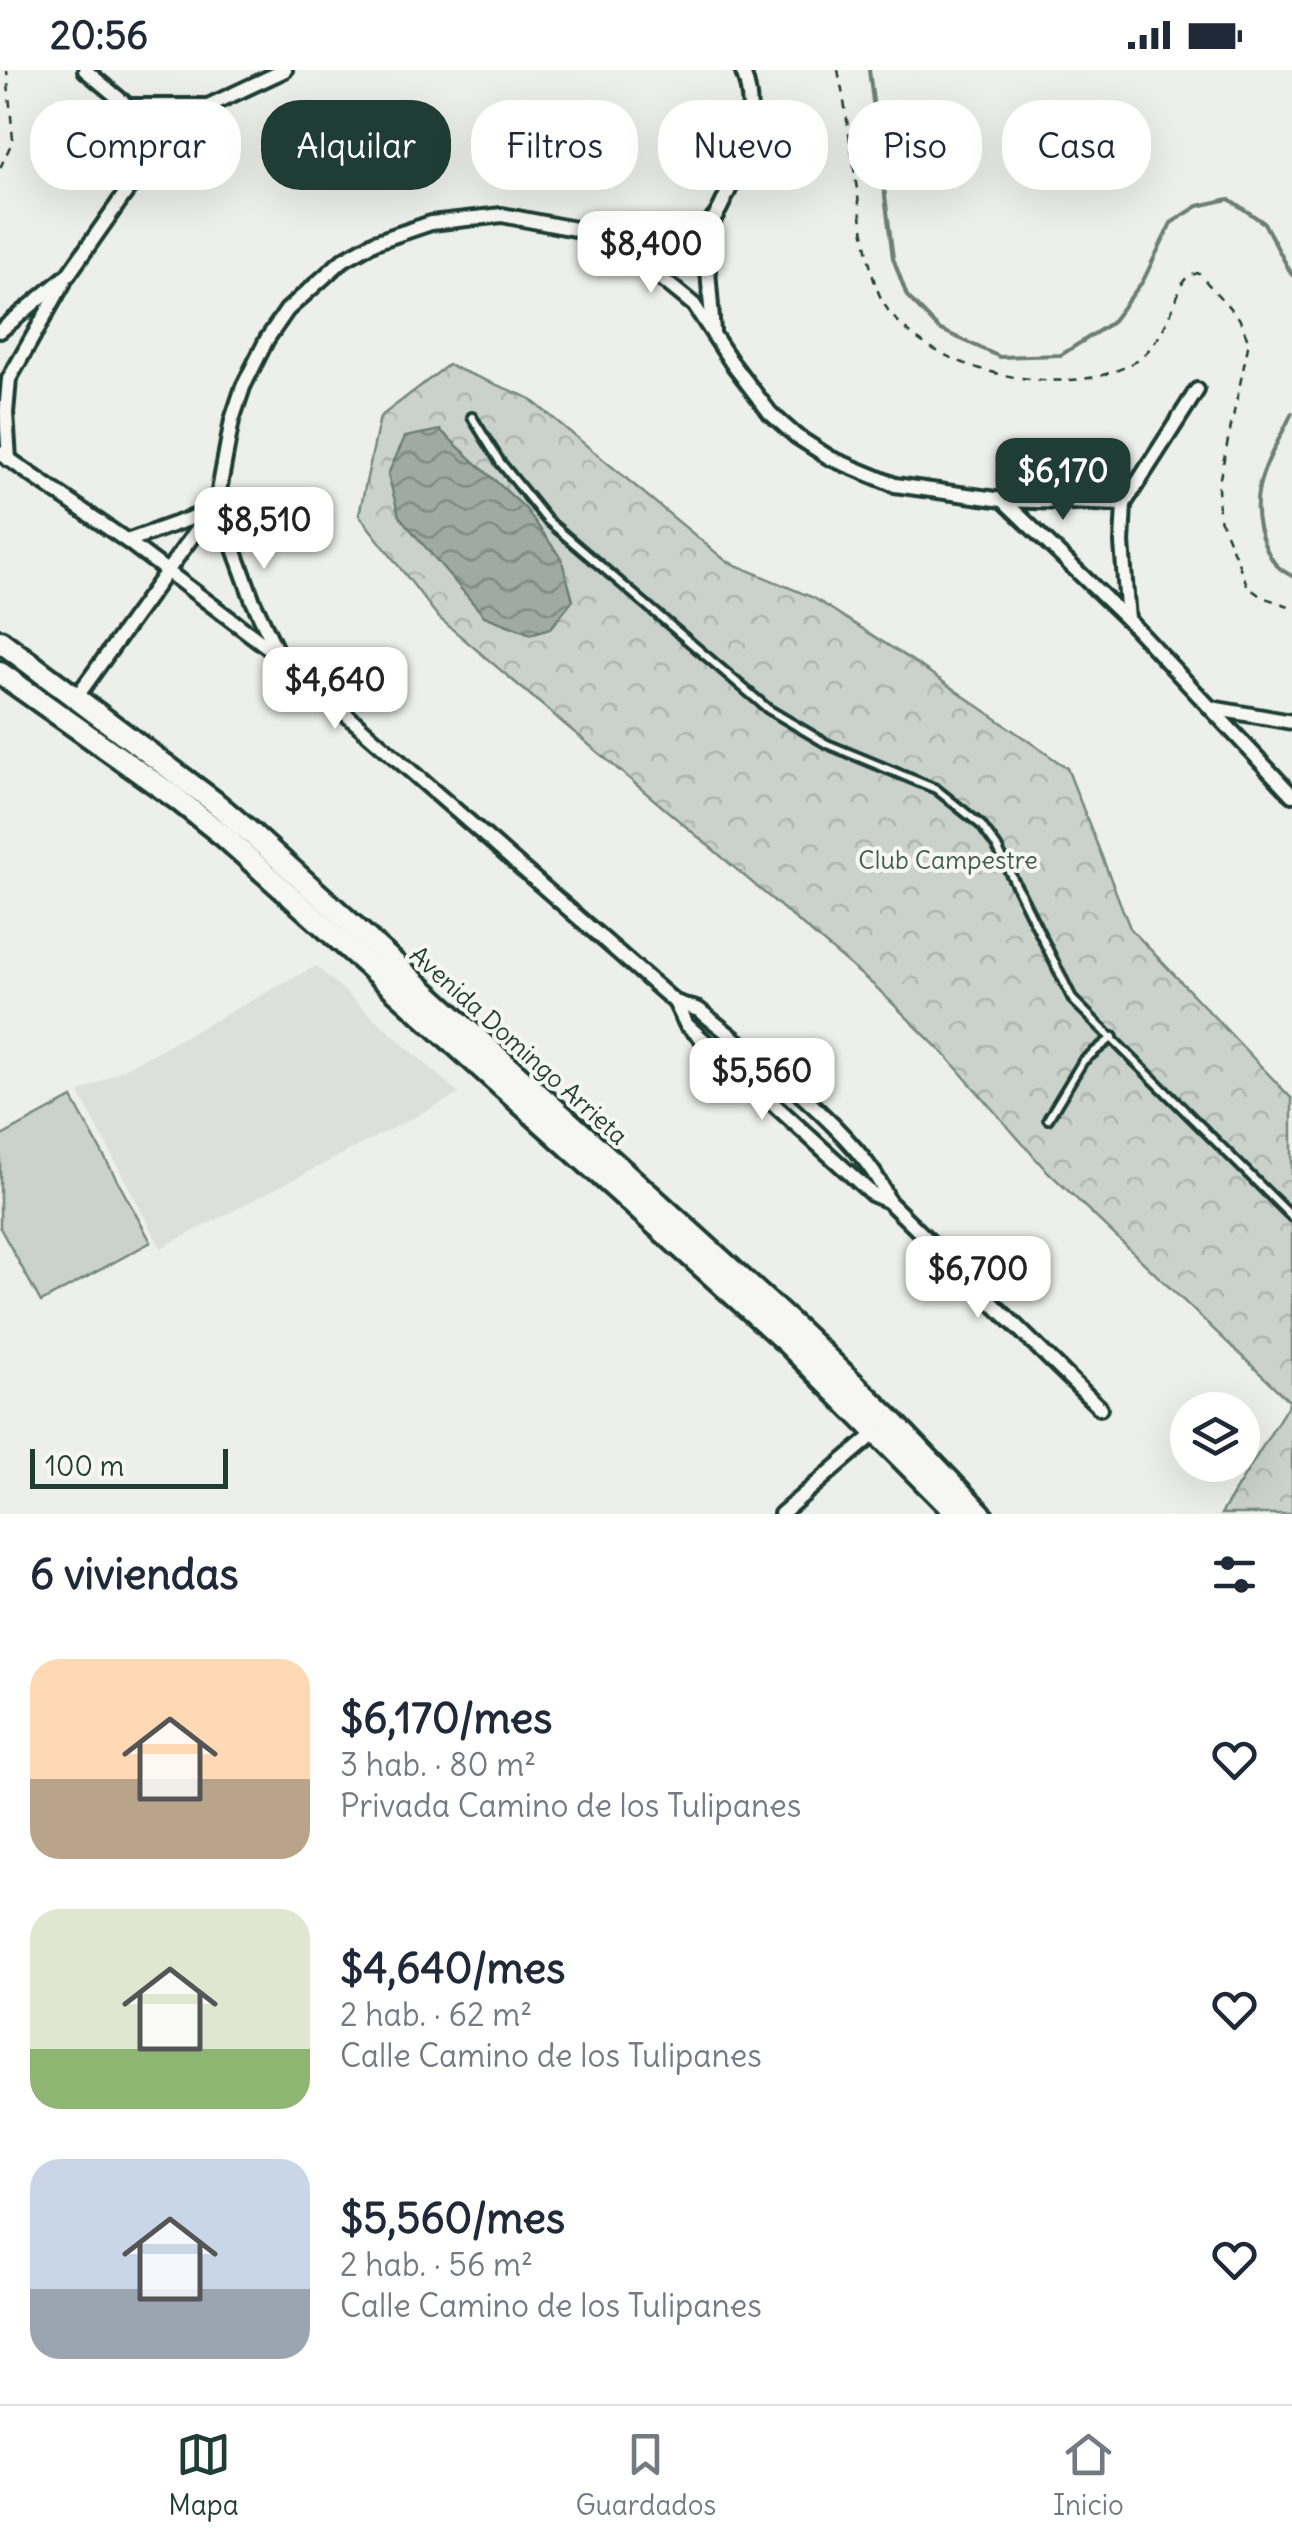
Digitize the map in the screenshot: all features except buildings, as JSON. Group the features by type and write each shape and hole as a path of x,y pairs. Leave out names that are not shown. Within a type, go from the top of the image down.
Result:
{"main road":[{"name":"Avenida Domingo Arrieta","path":"0,642 213,800 452,1031"},
{"name":"Avenida Domingo Arrieta","path":"0,672 225,836 452,1031 792,1336 980,1514"},
{"path":"0,672 45,675"},
{"path":"0,687 29,693"},
{"path":"63,719 75,699"},
{"name":"Avenida Domingo Arrieta","path":"884,1426 957,1514"}],"street":[{"path":"86,70 121,100"},
{"path":"221,100 285,70"},
{"path":"713,333 707,258 714,218 736,175 746,144 750,94 742,70"},
{"path":"128,190 68,275 9,380 4,457 128,541 278,654 675,1002 698,1010 811,1105 882,1183 888,1200"},
{"path":"75,699 217,502 232,420 256,359 288,310 342,260 403,231 470,216 502,214 644,241 672,238 714,218"},
{"path":"606,235 694,305 770,413 830,458 895,485 1003,500 1124,504"},
{"path":"0,331 68,275"},
{"path":"1128,620 1122,543 1124,504 1197,390"},
{"path":"1003,500 1128,620 1292,795"},
{"path":"128,541 196,516 217,502"},
{"path":"217,502 253,602 278,654"},
{"path":"1210,708 1292,722"},
{"path":"675,1002 686,1024 872,1194 888,1200 1100,1408"},
{"path":"781,1514 884,1426"}],"lane":[{"path":"472,417 511,476 547,520 768,708 827,744 936,789 981,824 997,847 1066,991 1292,1216"},
{"path":"1048,1118 1082,1061 1112,1037"}],"path":[{"path":"0,168 13,140 7,70"},
{"path":"838,70 874,279 883,303 926,344 998,375 1050,380 1111,372 1140,358 1157,340 1183,282 1198,273 1240,318 1249,342 1218,487 1219,516 1248,586 1262,597 1292,607"}],"shaded area":[{"path":"316,966 459,1094 161,1248 79,1093"}],"green space":[{"name":"Club Campestre","path":"448,365 529,398 726,561 814,598 1067,768 1130,928 1292,1099 1292,1514 1221,1514 1241,1482 1260,1482 1260,1451 1290,1402 1044,1168 946,1056 877,988 439,618 359,515 380,417"},
{"path":"72,1098 151,1242 41,1302 0,1228 0,1137"}],"water":[{"path":"440,430 525,508 561,558 573,600 551,628 531,634 484,616 399,516 388,474 405,437"}],"waterway":[{"path":"869,70 893,258 907,296 939,329 1000,357 1061,355 1111,323 1143,281 1171,223 1198,206 1229,199 1264,223 1292,275"},
{"path":"1292,413 1261,478 1257,511 1259,529 1273,561 1292,576"}]}
